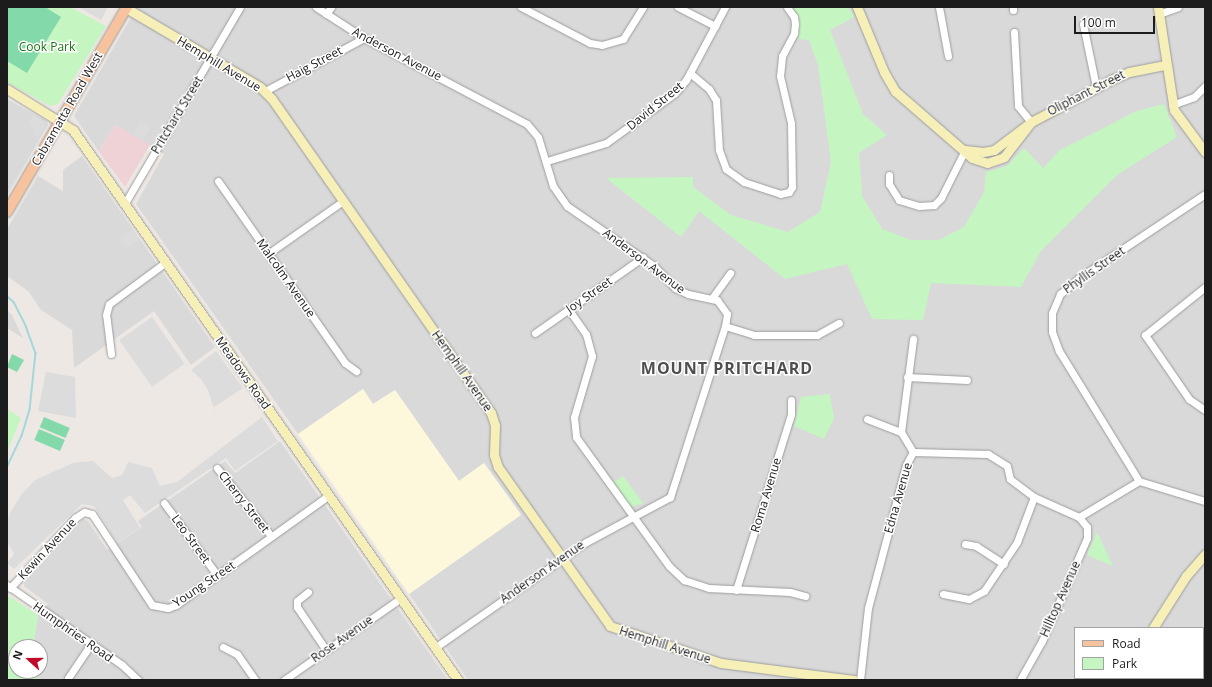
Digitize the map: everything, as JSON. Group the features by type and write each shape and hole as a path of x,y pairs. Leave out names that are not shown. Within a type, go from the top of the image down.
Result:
{"main road":[{"name":"Cabramatta Road West","path":"7,212 126,7"}],"street":[{"name":"Hemphill Avenue","path":"126,7 265,91 491,413 495,425 495,462 604,619 614,629 721,663 854,680"},
{"name":"Pritchard Street","path":"125,203 240,7"},
{"name":"Anderson Avenue","path":"316,7 364,38 520,119 538,137 547,161 553,186 564,203 642,257 682,292 712,298 725,308 725,326 672,493 664,502 598,535 436,647"},
{"path":"326,14 330,7"},
{"path":"521,7 590,43 602,45 623,39 643,7"},
{"path":"678,7 715,26"},
{"name":"David Street","path":"547,161 592,148 613,140 675,93 690,73 725,7"},
{"path":"690,73 709,89 716,100 719,150 726,169 744,182 786,194 792,187 791,123 781,82 781,63 794,33 795,24 794,17 787,7"},
{"name":"Oliphant Street","path":"857,7 884,72 895,91 965,150 972,158 981,162 999,160 1012,150 1031,122 1096,87 1129,72 1165,65"},
{"path":"939,7 948,56"},
{"path":"1178,7 1158,10 1172,105 1179,120 1205,152"},
{"path":"1084,24 1096,87"},
{"path":"1014,32 1018,106 1031,122"},
{"name":"Haig Street","path":"265,91 364,38"},
{"path":"1172,105 1194,97 1205,86"},
{"name":"Meadows Road","path":"7,89 61,120 73,130 458,680"},
{"path":"889,175 889,184 899,200 924,206 934,205 941,198 965,150"},
{"name":"Malcolm Avenue","path":"218,181 345,363 356,371"},
{"name":"Phyllis Street","path":"1140,481 1059,352 1052,332 1052,313 1060,294 1079,278 1205,194"},
{"path":"269,253 343,201"},
{"name":"Joy Street","path":"535,333 642,257"},
{"path":"111,354 106,315 109,304 166,262"},
{"path":"712,298 730,273"},
{"path":"1205,287 1145,335 1189,399 1205,410"},
{"path":"569,310 586,334 592,356 574,417 574,432 669,566 684,580 709,588 790,592 805,596"},
{"path":"725,326 754,335 817,335 839,323"},
{"path":"913,340 907,376 901,432 913,452"},
{"path":"907,376 967,380"},
{"name":"Roma Avenue","path":"736,590 791,414 791,400"},
{"path":"868,419 901,432"},
{"name":"Edna Avenue","path":"860,680 868,608 906,465 913,452 988,454 1007,466 1010,479 1034,497 1079,517"},
{"name":"Cherry Street","path":"217,468 271,536"},
{"path":"1079,517 1140,481 1205,501"},
{"name":"Young Street","path":"84,512 92,514 152,606 160,608 176,605 328,495"},
{"path":"943,594 975,598 984,592 1004,564 1020,536 1034,497"},
{"name":"Leo Street","path":"164,503 217,575"},
{"name":"Kewin Avenue","path":"9,586 75,518 84,512"},
{"name":"Hilltop Avenue","path":"1020,680 1042,641 1087,538 1088,530 1079,517"},
{"path":"965,544 976,546 1004,564"},
{"path":"1154,627 1186,576 1205,554"},
{"name":"Humphries Road","path":"9,586 122,665 138,680"},
{"path":"308,592 297,601 297,607 326,650"},
{"name":"Rose Avenue","path":"284,680 401,598"},
{"path":"68,678 91,644"},
{"path":"223,647 240,658 255,680"}],"shaded area":[{"path":"78,7 108,7 101,20"},
{"path":"137,7 1205,7 1205,680 468,680 409,594 521,514 484,463 459,481 395,390 373,404 363,389 298,434 136,204 164,154 115,125 99,152 74,116"},
{"path":"7,99 47,121 48,125 7,195"},
{"path":"34,114 46,123 39,136 34,134 35,128 28,124"},
{"path":"140,122 150,127 143,139 134,134"},
{"path":"115,125 150,145 125,187 99,152"},
{"path":"82,156 215,347 191,365 154,311 74,368 72,330 41,310 28,291 7,276 7,229 38,176 63,191 63,170"},
{"path":"133,229 140,240 126,249 119,237"},
{"path":"7,310 12,315 23,338 7,328"},
{"path":"152,317 185,364 152,387 119,340"},
{"path":"216,351 243,388 214,407 216,415 208,390 201,379 191,370"},
{"path":"46,372 75,377 76,418 38,411"},
{"path":"363,389 373,404 395,390 459,481 484,463 521,515 409,594 298,434"},
{"path":"262,417 278,441 235,471 226,458 145,513 130,495 123,500 140,528 117,543 94,506 82,504 14,569 7,563 14,554 7,541 7,524 10,513 21,495 35,480 73,463 93,461 112,478 122,475 128,462 152,468 160,486 177,482"},
{"path":"280,441 448,680 39,680 48,679 48,639 34,639 38,615 48,604 24,586 24,583 83,519 88,521 107,550 142,527 138,521 225,461 235,473"}],"green space":[{"name":"Cook Park","path":"7,7 70,7 106,26 58,104 50,106 7,82"},
{"path":"7,7 45,7 61,17 27,73 7,61"},
{"path":"792,7 848,7 853,14 854,17 830,30 863,114 887,135 859,153 862,196 882,229 911,240 939,240 964,227 984,192 986,172 1007,166 1024,148 1043,168 1060,150 1137,111 1164,104 1177,137 1117,175 1041,251 1021,287 931,283 923,320 872,319 847,264 785,279 699,211 681,237 606,178 693,177 693,187 731,215 788,232 820,212 831,162 818,65 809,40 798,39 799,19"},
{"path":"12,354 24,360 17,372 7,367"},
{"path":"830,394 834,419 824,439 794,426 801,397"},
{"path":"7,409 21,418 7,452"},
{"path":"44,417 70,428 65,438 40,427"},
{"path":"39,429 65,440 60,451 34,440"},
{"path":"623,476 643,503 631,507 614,482"},
{"path":"1097,532 1113,566 1087,555"},
{"path":"7,595 38,615 34,639 8,639 8,679 39,680 7,680"}],"waterway":[{"path":"7,296 14,302 26,326 36,353 30,410 22,436 7,468"}],"district":[{"name":"MOUNT PRITCHARD","path":"727,368"}]}
